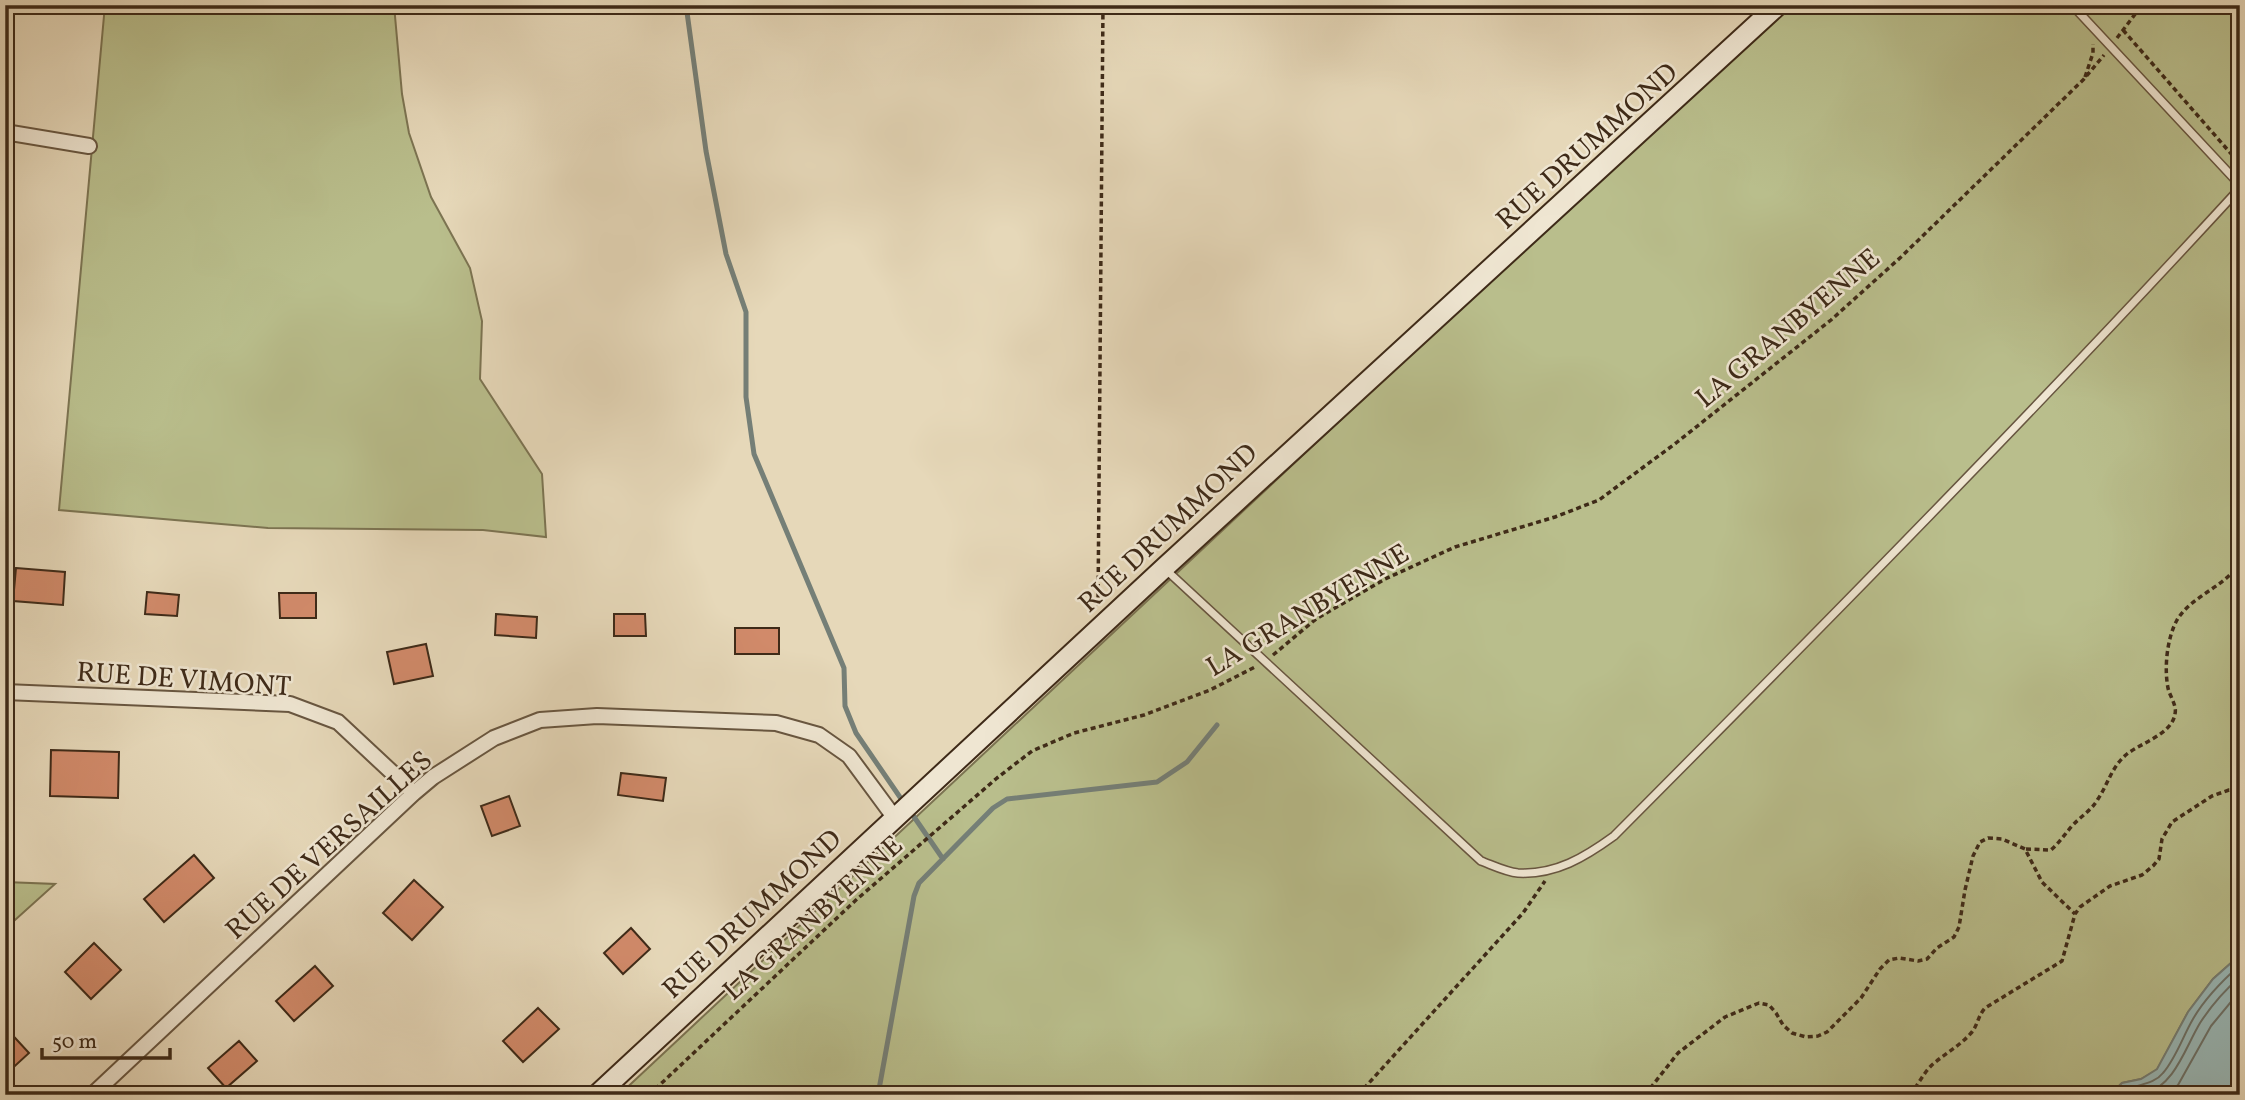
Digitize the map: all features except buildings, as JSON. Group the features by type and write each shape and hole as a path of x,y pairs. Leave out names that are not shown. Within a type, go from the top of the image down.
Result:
{"street":[{"name":"RUE DRUMMOND","path":"597,1095 894,817 1778,5"},
{"path":"5,132 89,146"},
{"name":"RUE DE VIMONT","path":"5,692 290,704 338,722 414,793"},
{"name":"RUE DE VERSAILLES","path":"92,1095 414,793 494,738 540,720 597,716 776,723 819,735 849,756 894,817"}],"lane":[{"path":"1164,568 1481,861 1517,873 1546,870 1581,860 1614,836 1929,518 2136,301 2240,186 2072,5"}],"path":[{"path":"1098,629 1103,5"},
{"name":"LA GRANBYENNE","path":"649,1095 856,900 1032,751 1074,733 1144,715 1210,690 1266,661 1317,619 1385,579 1455,547 1555,517 1599,500 1676,443 1831,320 1901,257 2084,79 2142,5"},
{"path":"2123,30 2240,164"},
{"path":"1645,1095 1663,1070 1694,1039 1711,1030 1725,1017 1750,1005 1769,1005 1783,1025 1792,1032 1806,1037 1818,1036 1827,1032 1861,998 1889,960 1927,959 1937,947 1954,937 1959,927 1973,856 1980,842 1988,838 2002,839 2025,849 2051,850 2074,824 2087,814 2126,754 2163,731 2174,718 2175,705 2168,688 2169,638 2186,608 2220,583 2240,562"},
{"path":"1910,1095 1931,1066 1971,1033 1976,1018 1985,1007 2062,961 2080,907 2102,890 2142,875 2153,866 2159,859 2162,839 2172,822 2212,796 2240,790"},
{"path":"2025,849 2042,881 2076,914"},
{"path":"1358,1095 1523,913 1544,884 1546,870"}],"green space":[{"path":"105,5 394,5 402,94 409,133 431,197 470,268 482,321 480,379 542,474 546,537 483,530 268,528 59,510"},
{"path":"1784,5 2240,5 2240,955 2213,979 2188,1012 2157,1070 2141,1079 2122,1083 2110,1095 619,1095"},
{"path":"5,882 55,884 5,929"}],"water":[{"path":"2240,955 2240,1095 2110,1095 2122,1083 2141,1079 2157,1069 2188,1012 2213,979"}],"waterway":[{"path":"686,5 706,151 726,254 746,312 746,397 754,454 844,668 845,706 856,733 904,803"},
{"path":"878,1095 914,896 919,883 993,808 1007,799 1157,782 1187,762 1217,725"},
{"path":"910,811 943,859"}]}
